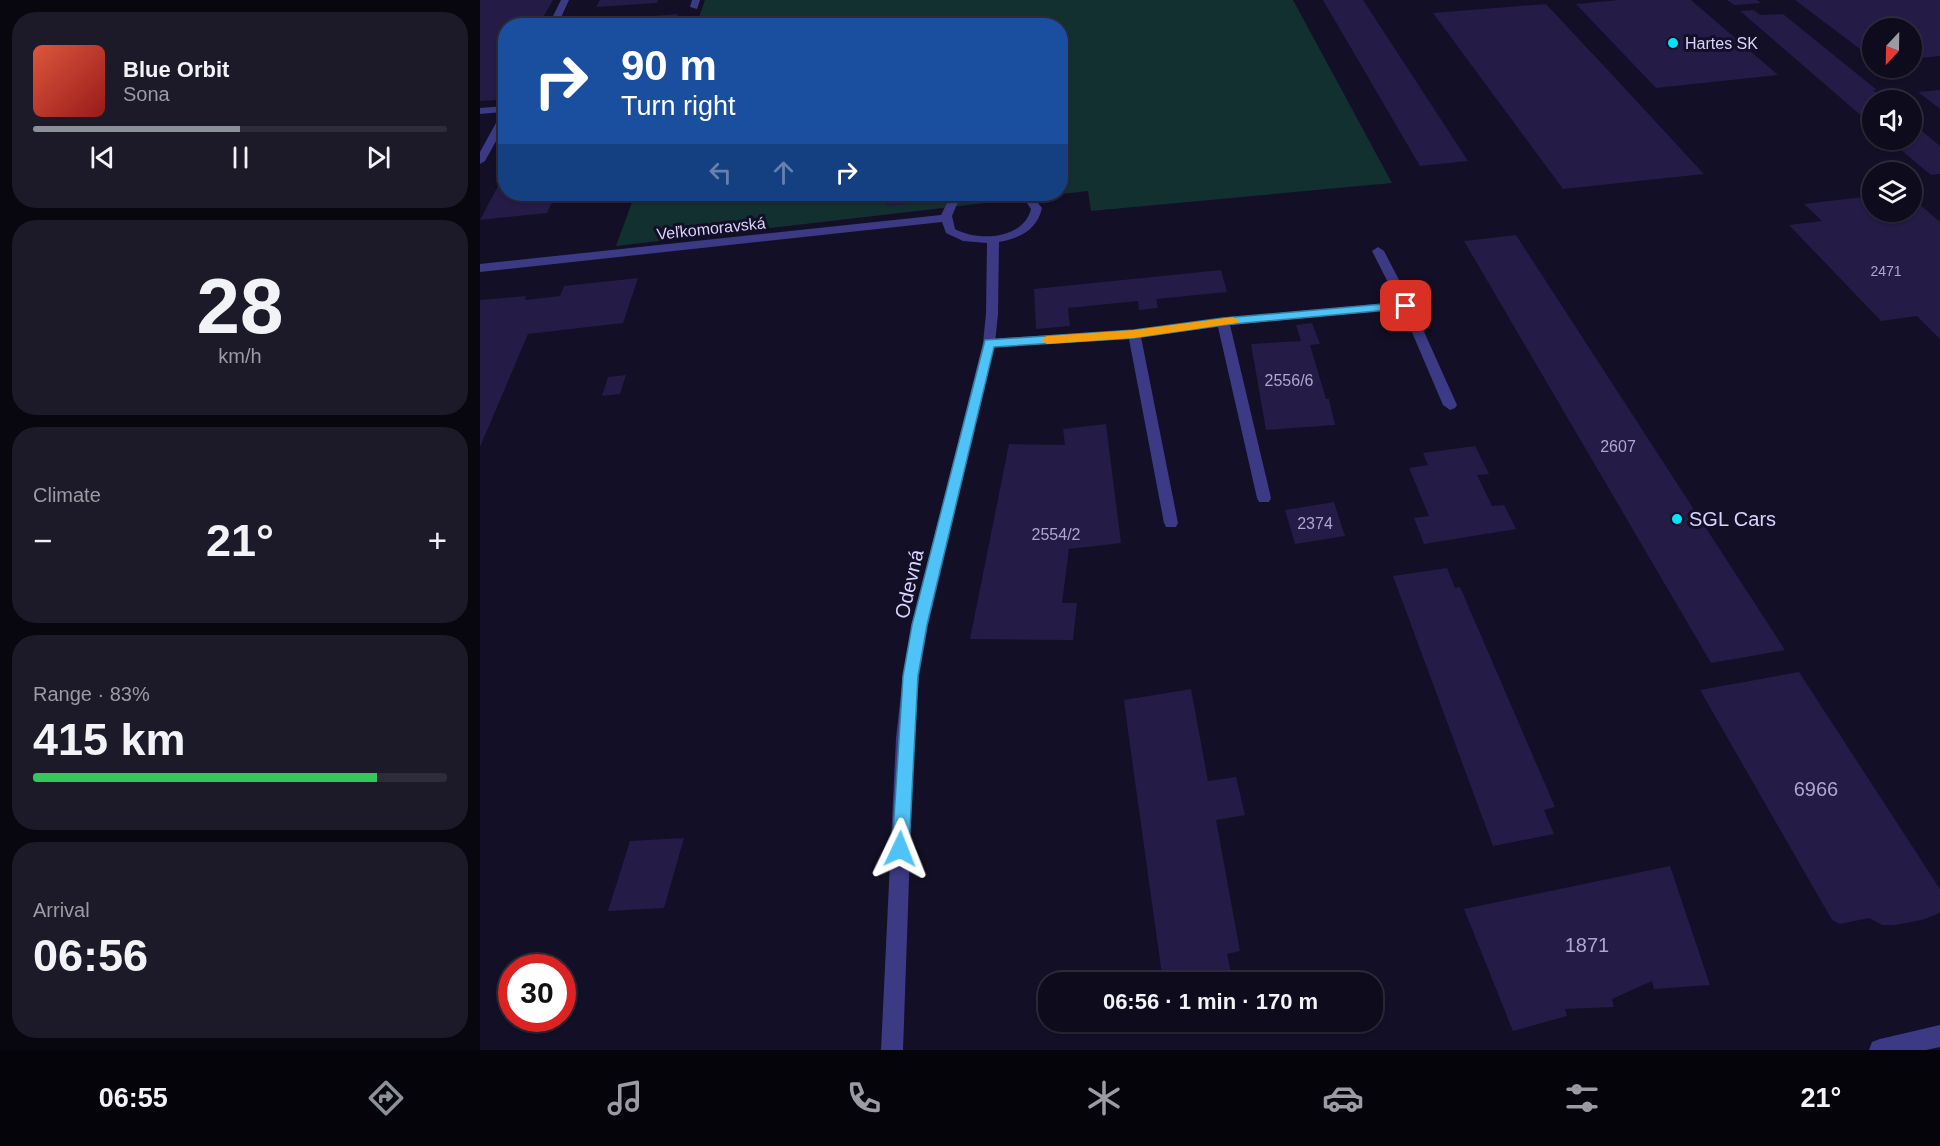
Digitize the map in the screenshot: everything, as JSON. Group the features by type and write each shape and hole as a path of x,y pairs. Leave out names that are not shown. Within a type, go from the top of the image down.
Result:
{"street":[{"path":"556,18 565,0"},
{"path":"480,111 498,110"},
{"path":"480,161 498,128"},
{"path":"955,201 947,210 945,218 947,226 954,233 965,238 993,240 1020,232 1030,225 1036,216 1037,208 1034,201"},
{"name":"Veľkomoravská","path":"480,268 945,218"},
{"name":"Odevná","path":"892,1050 905,738 911,676 920,625 989,343 993,240"},
{"path":"1378,251 1406,306 1450,405"},
{"path":"989,343 1134,334 1223,322 1406,306"},
{"path":"1223,322 1263,498"},
{"path":"1134,334 1171,523"},
{"path":"1880,1050 1940,1036"}],"green space":[{"path":"705,0 1293,0 1392,183 1091,211 1088,191 1068,193 1068,18 699,18"},
{"path":"632,201 1002,201 616,246"}],"building":[{"path":"480,0 553,0 543,18 498,18 498,98 480,101"},
{"path":"600,0 658,0 657,3 596,7"},
{"path":"1323,0 1363,0 1468,161 1420,166"},
{"path":"1619,0 1691,0 1778,75 1656,88 1576,4"},
{"path":"1727,0 1757,0 1761,3 1734,5"},
{"path":"1795,0 1940,0 1940,56 1922,58 1922,18 1862,18 1862,50"},
{"path":"1546,4 1704,174 1563,189 1433,13"},
{"path":"1754,10 1760,15 1783,14 1877,90 1862,90 1862,116 1740,11"},
{"path":"678,14 677,18 651,18 652,16"},
{"path":"1940,90 1940,109 1922,95 1922,92"},
{"path":"1922,131 1940,146 1940,174 1931,175 1922,168 1922,162 1915,162 1901,150 1922,150"},
{"path":"498,186 498,201 553,201 547,213 480,220"},
{"path":"1862,197 1862,222 1922,222 1922,206 1940,222 1940,339 1917,316 1881,321 1789,225 1822,221 1804,204"},
{"path":"886,201 910,201 910,204 886,206"},
{"path":"1516,235 1785,650 1711,663 1464,241"},
{"path":"1221,270 1227,292 1156,299 1158,308 1139,310 1138,301 1068,308 1070,326 1036,329 1034,289"},
{"path":"638,278 623,323 528,334 480,447 480,300 526,296 525,300 560,296 564,286"},
{"path":"1312,323 1320,344 1310,345 1326,399 1329,399 1335,425 1266,430 1251,344 1301,341 1296,325"},
{"path":"626,375 620,394 602,396 608,377"},
{"path":"1106,424 1121,543 1069,549 1062,603 1077,603 1073,640 970,639 1009,444 1065,445 1063,429"},
{"path":"1475,446 1489,474 1477,475 1492,506 1504,505 1516,529 1424,544 1414,518 1429,516 1409,468 1428,465 1423,453"},
{"path":"1334,502 1345,536 1295,544 1285,510"},
{"path":"1447,568 1455,588 1460,587 1555,807 1544,810 1554,834 1493,846 1393,576"},
{"path":"1799,672 1940,889 1940,913 1922,920 1895,925 1882,925 1869,918 1840,924 1832,920 1700,690"},
{"path":"1191,689 1208,781 1236,777 1245,815 1216,820 1240,951 1227,954 1231,972 1162,972 1124,700"},
{"path":"684,838 664,908 608,911 630,841"},
{"path":"1670,866 1710,985 1654,989 1652,981 1612,999 1614,1007 1565,1009 1567,1016 1513,1031 1464,909"}],"slow traffic":[{"path":"1047,340 1134,334 1233,321"}],"place":[{"name":"Hartes SK","path":"1673,43"},
{"name":"SGL Cars","path":"1677,519"}],"route":[{"path":"900,849 905,738 911,676 920,625 989,343 1134,334 1223,322 1406,306"}]}
